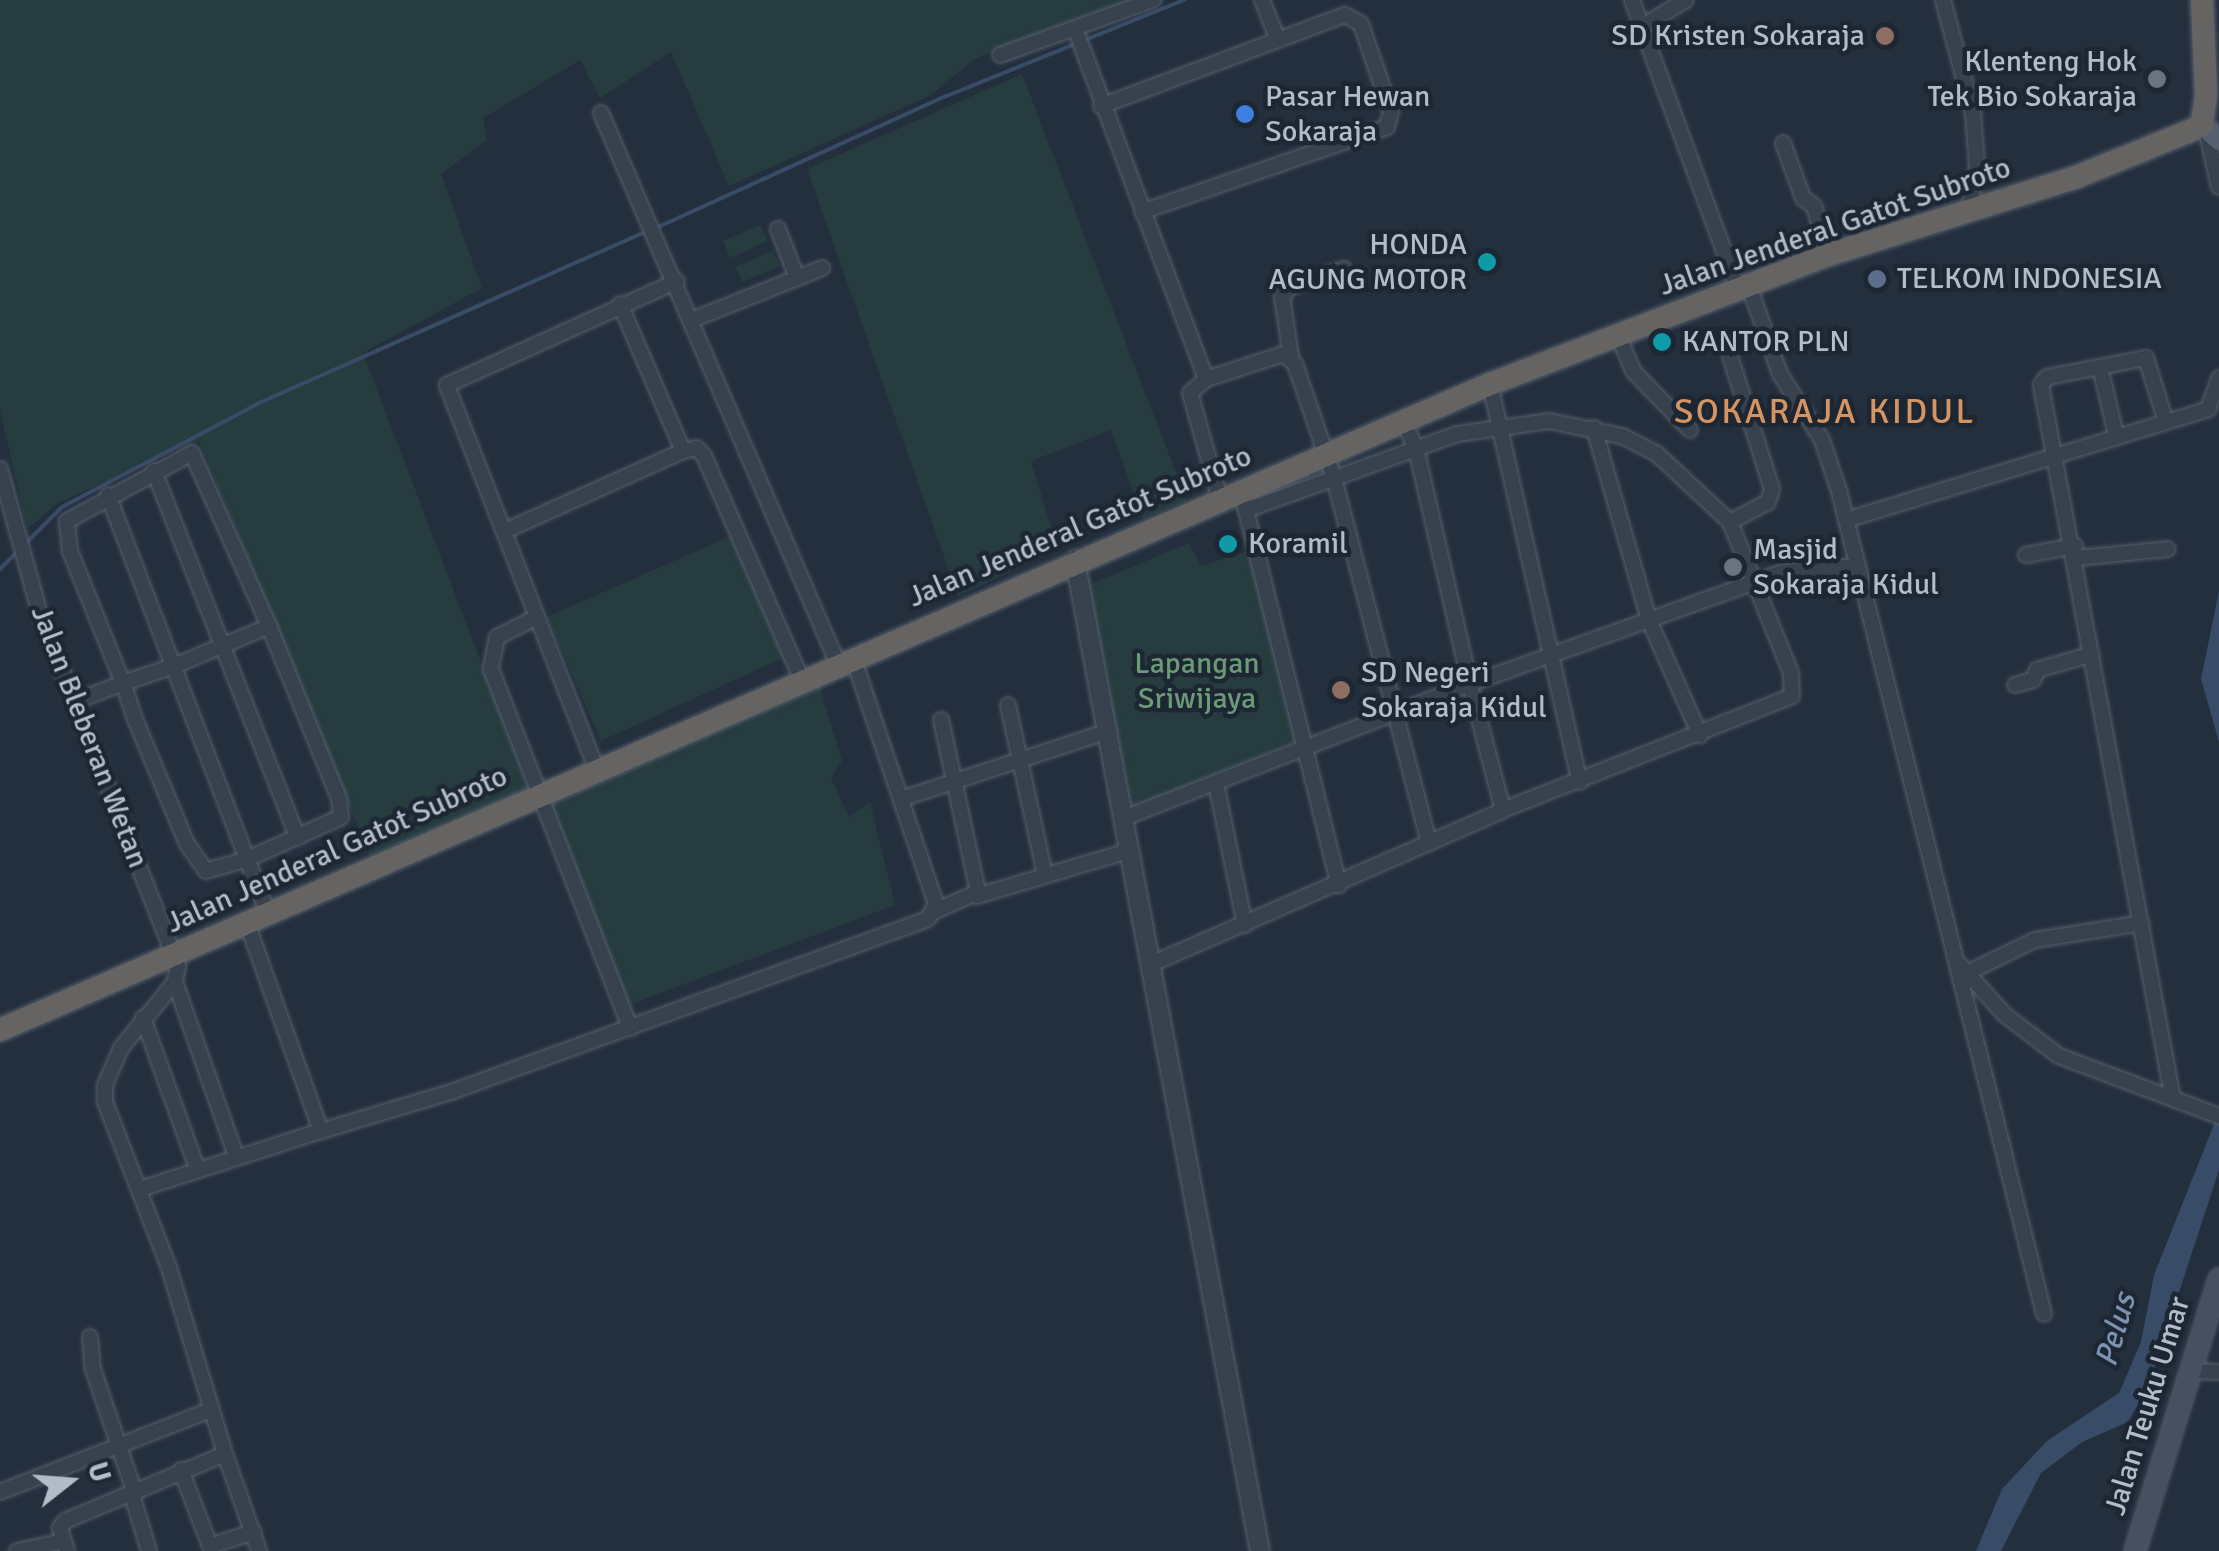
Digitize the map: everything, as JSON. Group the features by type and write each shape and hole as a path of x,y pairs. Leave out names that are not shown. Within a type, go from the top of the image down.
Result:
{"highway":[{"path":"2202,0 2209,131"},
{"name":"Jalan Jenderal Gatot Subroto","path":"0,1030 1075,560 1236,500 1326,454 1490,384 1828,255 2209,131"}],"main road":[{"name":"Jalan Teuku Umar","path":"2135,1551 2219,1279"}],"street":[{"path":"1000,55 1078,35 1153,0"},
{"path":"1262,0 1278,40"},
{"path":"1643,26 1686,0"},
{"path":"1943,0 1973,113 1977,166 1969,211"},
{"path":"1630,1 1780,374 1822,440 1963,968 2044,1314"},
{"path":"1101,106 1353,15 1392,112 1387,127 1142,212"},
{"path":"1078,35 1101,106 1206,379"},
{"path":"601,113 904,798 935,912"},
{"path":"2209,131 2219,187"},
{"path":"1782,143 1803,198 1814,206 1828,255"},
{"path":"778,229 796,278"},
{"path":"694,319 822,268"},
{"path":"1344,269 1290,287 1282,297 1291,357 1334,478 1429,843"},
{"path":"630,1028 489,654 497,637 538,616 447,385 677,281"},
{"path":"620,304 683,451"},
{"path":"1618,334 1633,371 1690,430"},
{"path":"1730,356 1772,490 1768,502 1730,522"},
{"path":"1291,357 1206,379 1188,399 1236,500 1306,746 1340,885"},
{"path":"2166,422 2146,358 2042,381 2173,1098"},
{"path":"2100,367 2116,435"},
{"path":"1846,520 2213,406 2219,378"},
{"path":"1490,384 1503,424 1580,782"},
{"path":"1403,420 1416,448 1503,810"},
{"path":"1148,964 1340,885 1503,810 1792,696 1791,673 1730,522 1658,454 1594,428 1549,421 1503,424 1416,448 1334,478 1236,500"},
{"path":"1594,428 1649,620 1700,735"},
{"path":"507,530 697,448 704,456 802,680"},
{"path":"187,454 196,457 269,626 340,809 337,822 248,859 209,870 198,864 123,684 66,529 71,515 154,471 187,454"},
{"name":"Jalan Bleberan Wetan","path":"0,469 8,525 173,954 175,982 236,1156"},
{"path":"154,471 298,838"},
{"path":"108,494 248,859 258,919 321,1131"},
{"path":"2026,555 2168,550"},
{"path":"1075,560 1110,731 1148,964 1260,1551"},
{"path":"1124,818 1392,712 1755,581 1782,572 1858,566"},
{"path":"533,619 596,768"},
{"path":"74,702 269,626"},
{"path":"2015,685 2032,680 2037,670 2092,654"},
{"path":"1008,705 1045,874"},
{"path":"941,720 977,896"},
{"path":"904,798 1110,731"},
{"path":"1216,783 1245,924"},
{"path":"140,1189 630,1028 977,896 1128,850"},
{"path":"1963,968 2035,940 2142,924"},
{"path":"1963,968 2005,1015 2059,1056 2214,1114"},
{"path":"175,982 122,1048 105,1094 140,1189 208,1412 260,1551"},
{"path":"143,1018 197,1168"},
{"path":"90,1337 149,1551"},
{"path":"2191,1371 2219,1372"},
{"path":"0,1492 208,1412"},
{"path":"17,1551 66,1546 62,1523 225,1454"},
{"path":"181,1470 210,1546 254,1532"}],"green space":[{"path":"0,0 1138,0 974,59 931,95 729,186 671,52 600,98 580,60 483,118 487,140 441,174 482,288 363,353 529,788 371,858 199,441 58,503 27,529 0,409"},
{"path":"1022,74 1187,501 1143,519 1111,430 1031,461 1058,550 958,596 807,169"},
{"path":"760,225 768,241 730,258 723,241"},
{"path":"772,251 780,266 743,282 735,267"},
{"path":"735,534 787,656 601,741 547,617"},
{"name":"Lapangan Sriwijaya","path":"1189,543 1201,566 1257,548 1301,740 1132,808 1089,585"},
{"path":"818,681 842,761 831,778 849,817 870,802 895,905 629,1005 551,803"}],"water":[{"path":"2219,591 2219,742 2201,679"},
{"path":"2219,1112 2219,1170 2148,1387 2128,1422 2082,1442 2041,1473 2001,1551 1976,1551 2002,1489 2047,1441 2119,1393 2141,1342 2154,1275"}],"waterway":[{"path":"656,228 944,97 1184,0"},
{"path":"24,545 62,507 259,403 647,231"},
{"path":"0,569 17,552"}],"place":[{"name":"SD Kristen Sokaraja","path":"1885,36"},
{"name":"Klenteng Hok Tek Bio Sokaraja","path":"2157,79"},
{"name":"Pasar Hewan Sokaraja","path":"1245,114"},
{"name":"HONDA AGUNG MOTOR","path":"1487,262"},
{"name":"TELKOM INDONESIA","path":"1877,279"},
{"name":"KANTOR PLN","path":"1662,342"},
{"name":"Koramil","path":"1228,544"},
{"name":"Masjid Sokaraja Kidul","path":"1733,567"},
{"name":"SD Negeri Sokaraja Kidul","path":"1341,690"}],"district":[{"name":"SOKARAJA KIDUL","path":"1825,412"}],"water label":[{"name":"Pelus","path":"2116,1330"}]}
